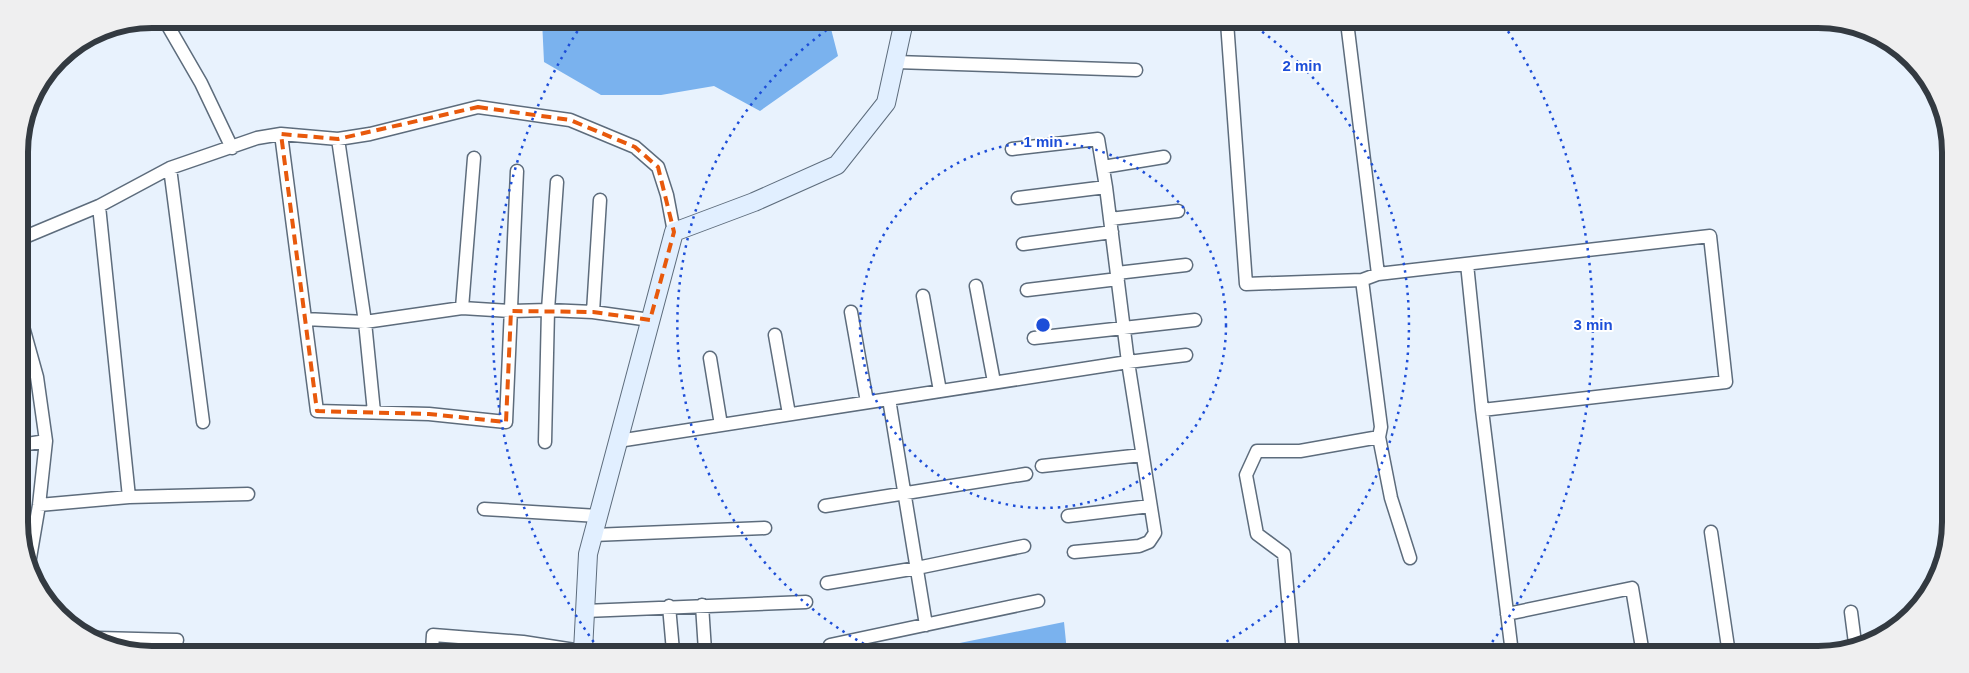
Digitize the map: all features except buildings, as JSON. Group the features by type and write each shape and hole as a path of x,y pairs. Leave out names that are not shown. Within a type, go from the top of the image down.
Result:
{"street":[{"path":"169,28 201,83 232,148"},
{"path":"674,232 754,202 836,165 886,103 903,28"},
{"path":"1227,28 1246,284 1362,280 1378,274 1710,236 1726,382 1482,410"},
{"path":"1348,28 1378,274"},
{"path":"896,62 1136,70"},
{"path":"28,236 99,206 170,168 257,138 281,134 338,139 370,134 478,107 570,120 635,147 658,167 674,232 588,554 582,646"},
{"path":"281,134 317,411 429,414 506,422 517,171"},
{"path":"338,139 365,322 374,412"},
{"path":"1012,149 1098,139 1103,167 1128,362 1154,533 1149,542 1140,546 1074,552"},
{"path":"1103,167 1164,157"},
{"path":"462,308 474,158"},
{"path":"170,168 202,422"},
{"path":"545,442 548,310 557,182"},
{"path":"1018,198 1106,187"},
{"path":"593,312 600,200"},
{"path":"99,206 129,497"},
{"path":"1110,219 1178,211"},
{"path":"1022,244 1112,232"},
{"path":"1027,290 1186,264"},
{"path":"1467,264 1482,410 1511,645"},
{"path":"1362,280 1380,427 1379,437 1390,498 1410,558"},
{"path":"976,286 994,382"},
{"path":"923,296 940,391"},
{"path":"305,319 365,322 462,308 511,311 593,312 650,320"},
{"path":"851,312 867,402"},
{"path":"1034,338 1194,320"},
{"path":"775,335 789,414"},
{"path":"28,345 37,377 46,441 40,505 31,551"},
{"path":"618,441 994,382 1186,355"},
{"path":"710,358 721,425"},
{"path":"889,399 926,625"},
{"path":"1292,645 1284,554 1257,534 1246,475 1258,451 1300,451 1379,437"},
{"path":"28,443 46,441"},
{"path":"1042,466 1142,455"},
{"path":"825,506 1026,474"},
{"path":"40,505 129,497 248,494"},
{"path":"1068,516 1150,506"},
{"path":"484,509 598,516"},
{"path":"593,535 766,528"},
{"path":"1711,532 1728,645"},
{"path":"827,583 917,568 1024,546"},
{"path":"1507,614 1632,588 1642,645"},
{"path":"584,611 669,606 806,602"},
{"path":"830,645 1038,602"},
{"path":"702,605 704,646"},
{"path":"669,606 673,646"},
{"path":"1851,612 1855,640"},
{"path":"432,646 433,635 548,646"},
{"path":"111,638 177,640"}],"highlighted area":[{"path":"478,107 570,120 635,147 658,167 674,232 650,320 593,312 511,311 506,422 429,414 317,411 281,134 338,139"}],"water":[{"path":"542,28 831,28 838,56 760,111 714,86 661,95 601,95 544,62"},
{"path":"1064,622 1066,645 947,646"}]}
